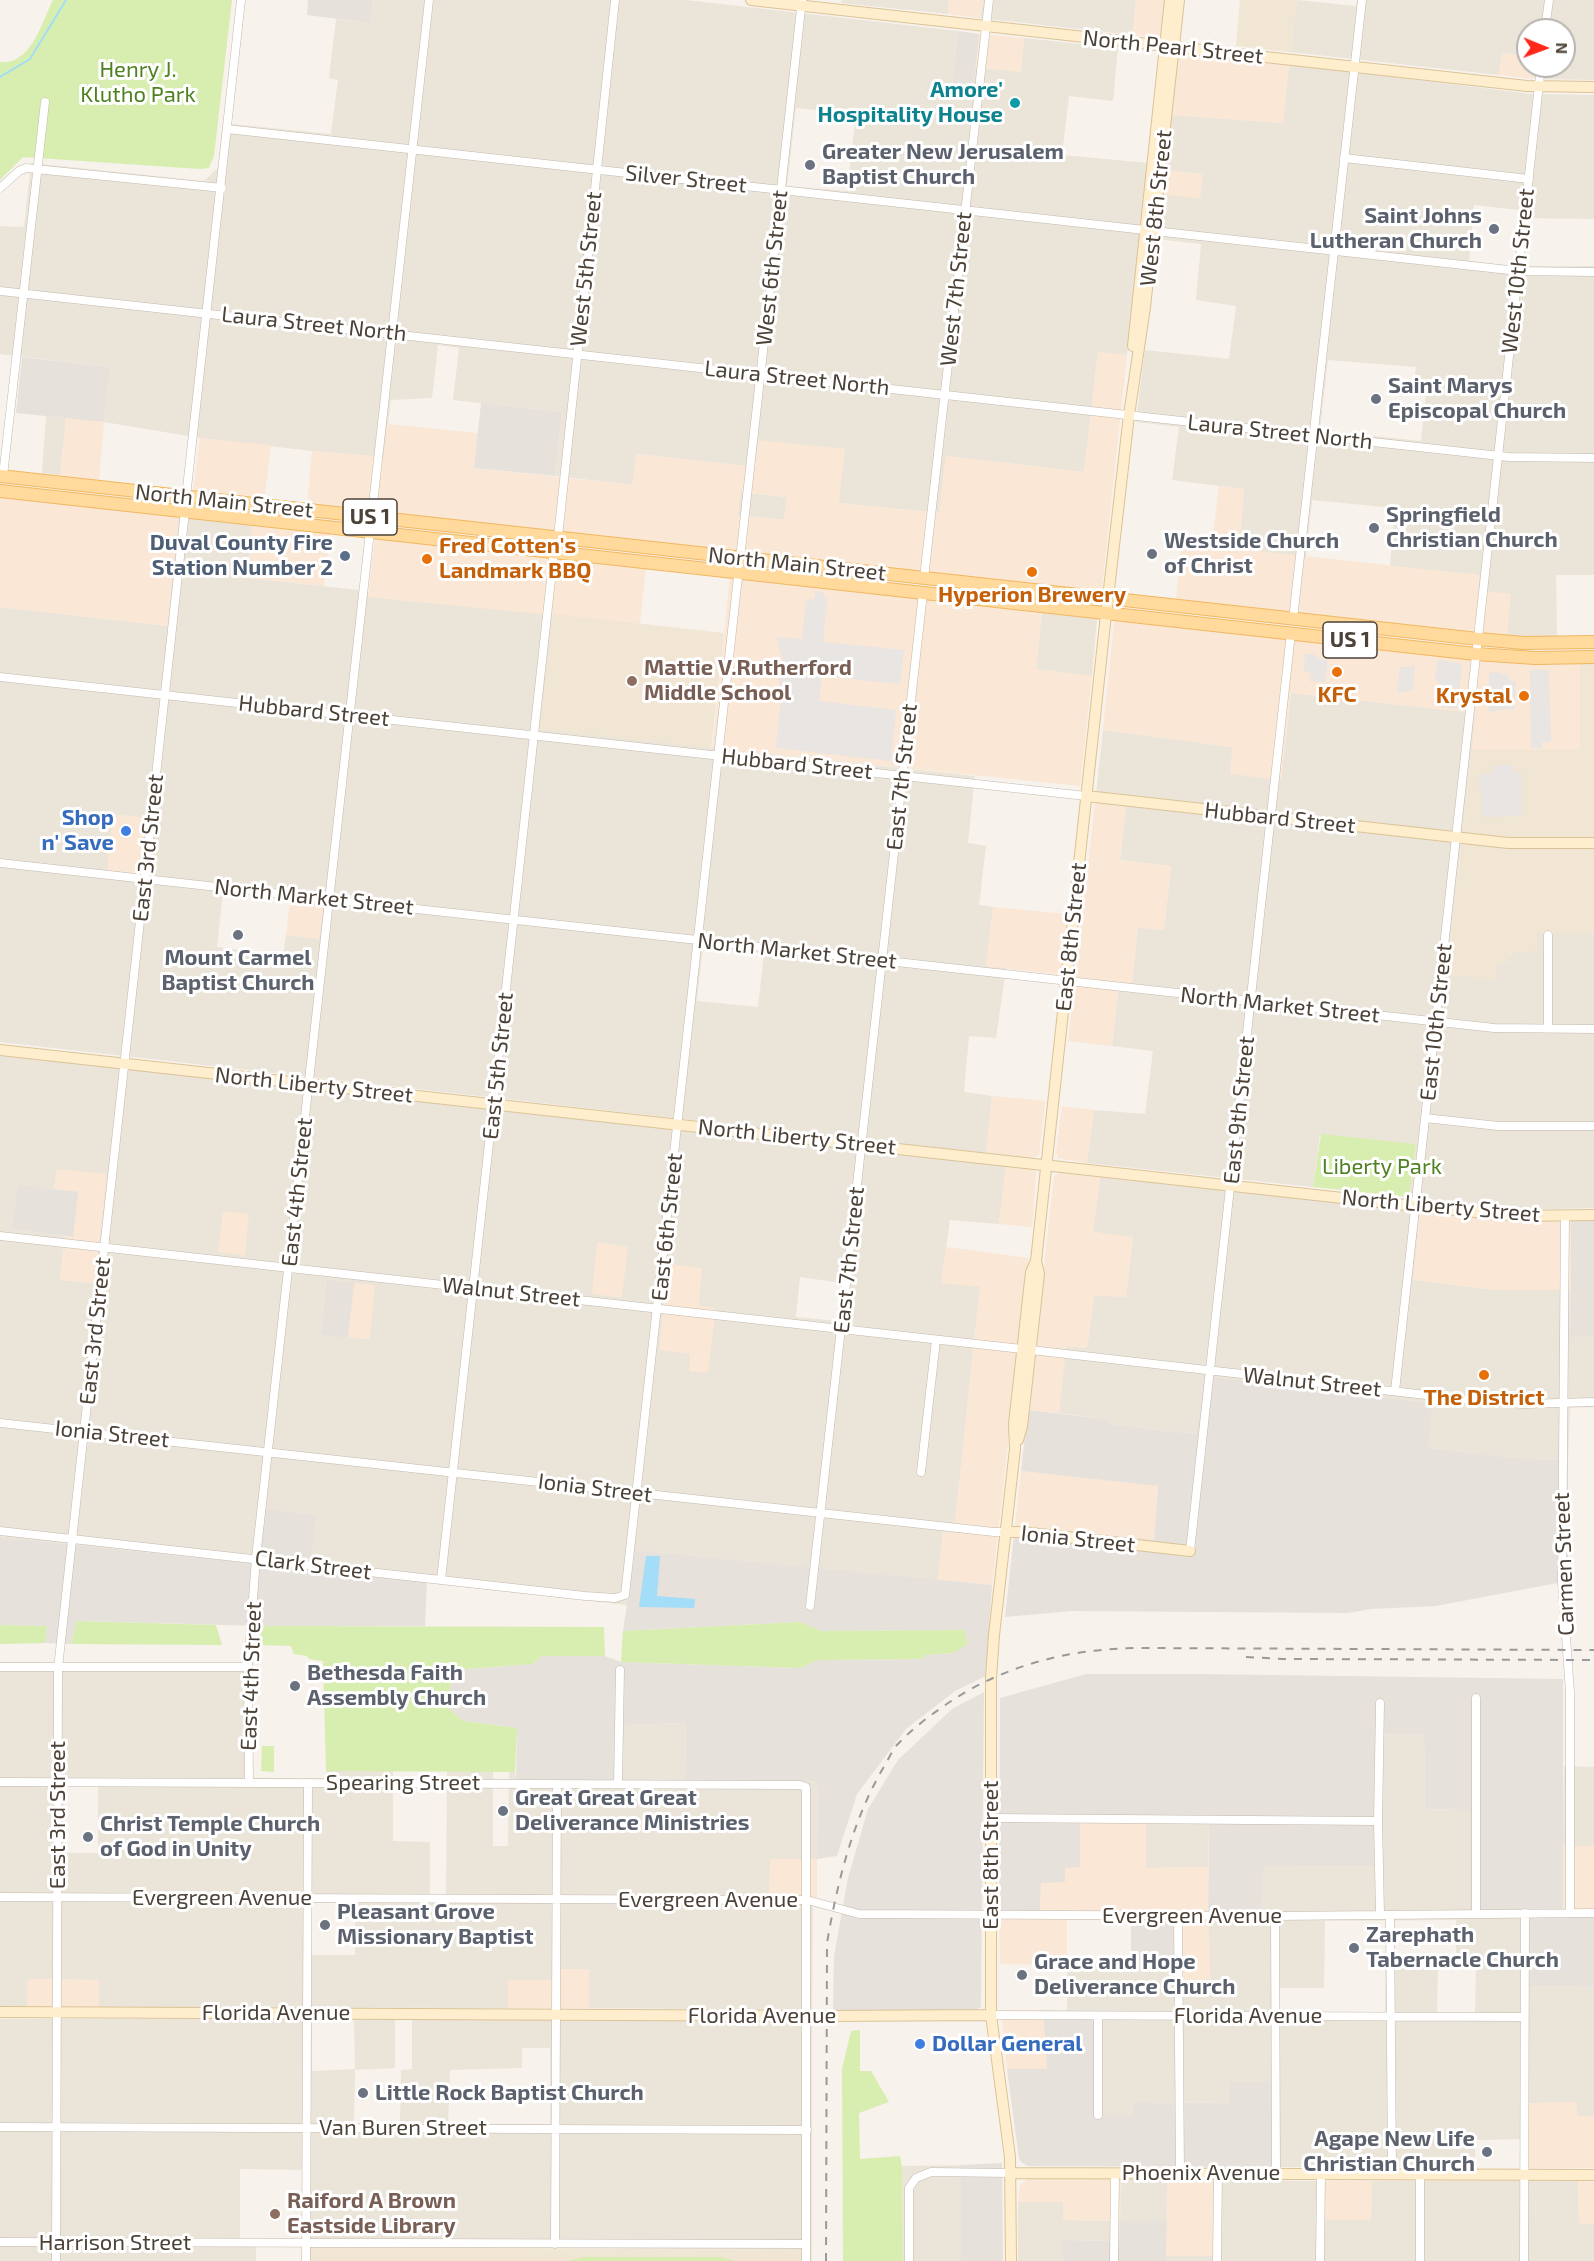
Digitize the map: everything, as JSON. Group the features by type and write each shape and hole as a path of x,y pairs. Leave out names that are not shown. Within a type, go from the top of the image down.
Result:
{"main road":[{"name":"North Main Street","path":"1,476 1478,639 1524,643 1594,642"},
{"name":"North Main Street","path":"0,494 185,511 1476,654 1535,658 1594,657"}],"street":[{"path":"186,496 242,0"},
{"name":"East 4th Street","path":"249,1782 248,1668 256,1558 429,0"},
{"name":"West 5th Street","path":"558,537 615,0"},
{"name":"North Pearl Street","path":"752,0 801,3 986,26 1539,87 1594,87"},
{"name":"West 7th Street","path":"924,578 989,0"},
{"name":"West 8th Street","path":"1170,0 1170,46"},
{"name":"West 8th Street","path":"1107,613 1129,415 1136,306 1149,231 1170,46 1179,0"},
{"path":"1293,619 1362,0"},
{"path":"1547,18 1549,0"},
{"name":"West 6th Street","path":"738,572 801,3"},
{"name":"West 10th Street","path":"1476,654 1540,78"},
{"path":"1,476 45,102"},
{"name":"Silver Street","path":"227,129 1518,271 1594,272"},
{"path":"1344,158 1529,179"},
{"path":"0,188 19,171 26,168 37,168 222,188"},
{"name":"Laura Street North","path":"0,291 208,312 1499,456 1594,458"},
{"name":"East 3rd Street","path":"56,2261 58,1668 185,511"},
{"name":"East 5th Street","path":"441,1580 554,552"},
{"name":"East 6th Street","path":"625,1594 738,572"},
{"name":"East 7th Street","path":"810,1606 923,593"},
{"name":"East 8th Street","path":"1011,2261 1010,2173 991,2015 992,1660 1014,1455 1022,1426 1027,1349 1039,1274 1036,1260 1107,613"},
{"name":"East 9th Street","path":"1190,1551 1291,633"},
{"name":"East 10th Street","path":"1395,1391 1476,654"},
{"name":"Hubbard Street","path":"0,677 1456,837 1514,843 1594,843"},
{"name":"North Market Street","path":"0,863 1436,1022 1494,1028 1594,1029"},
{"path":"1548,935 1548,1029"},
{"name":"North Liberty Street","path":"0,1050 1415,1206 1516,1216 1594,1215"},
{"path":"1425,1118 1498,1126 1594,1126"},
{"name":"Carmen Street","path":"1565,1215 1562,1582 1570,1692 1570,1913"},
{"name":"Walnut Street","path":"0,1236 1501,1403 1594,1402"},
{"path":"921,1472 936,1340"},
{"name":"Ionia Street","path":"0,1423 994,1532 1022,1532 1190,1551"},
{"name":"Clark Street","path":"0,1531 585,1596 615,1598 625,1594"},
{"path":"0,1668 248,1668"},
{"path":"618,1784 620,1670"},
{"path":"1476,1698 1476,1913"},
{"path":"1380,1703 1378,1821 1380,1914"},
{"name":"Spearing Street","path":"0,1782 800,1785 806,1787 807,1899"},
{"path":"306,2261 308,1783"},
{"path":"555,2244 557,1784"},
{"path":"991,1818 1378,1821"},
{"name":"Evergreen Avenue","path":"0,1897 807,1899 859,1914 1275,1916 1594,1913"},
{"path":"806,2261 807,1899"},
{"path":"1524,2261 1525,1913"},
{"path":"1390,1915 1392,2174"},
{"path":"1178,1916 1180,2173"},
{"path":"1275,1916 1276,2174"},
{"name":"Florida Avenue","path":"0,2012 1524,2017"},
{"path":"1098,2016 1098,2115"},
{"name":"Van Buren Street","path":"0,2127 807,2130"},
{"name":"Phoenix Avenue","path":"909,2261 909,2188 916,2178 931,2172 1594,2175"},
{"path":"1114,2261 1115,2173"},
{"path":"1217,2261 1218,2174"},
{"path":"1320,2261 1321,2174"},
{"path":"1420,2174 1420,2261"},
{"name":"Harrison Street","path":"0,2242 806,2244"}],"shaded area":[{"path":"308,0 373,0 371,23 307,15"},
{"path":"373,0 686,0 958,31 952,85 972,88 975,67 1021,72 1024,38 1118,48 1113,101 1069,96 1062,155 1149,163 1127,355 1098,352 1084,472 946,456 939,513 839,503 759,440 755,467 636,454 633,485 555,476 562,412 453,400 459,348 438,345 432,398 391,400 384,457 312,451 200,438 104,422 110,367 0,354 0,226 24,227 31,163 204,181 218,168 223,123 331,134 338,80 329,78 336,19 371,23","holes":["796,108 856,114 847,191 787,186"]},
{"path":"842,0 949,0 948,14 841,3"},
{"path":"949,0 983,0 980,18 948,14"},
{"path":"983,0 1136,0 1133,35 980,18"},
{"path":"1136,0 1167,0 1161,35 1156,38 1133,35"},
{"path":"1240,0 1297,0 1290,52 1236,46"},
{"path":"1297,0 1356,6 1357,0 1594,0 1594,80 1534,79 1576,78 1576,18 1516,18 1516,55 1502,53 1499,75 1290,52"},
{"path":"958,31 979,34 973,88 952,86"},
{"path":"979,34 1024,38 1021,72 975,67"},
{"path":"1502,53 1516,55 1516,77 1499,75"},
{"path":"1177,54 1289,64 1283,123 1171,115"},
{"path":"1289,64 1531,94 1594,95 1594,219 1519,218 1519,210 1474,205 1469,261 1514,266 1594,266 1594,575 1556,575 1557,638 1507,638 1478,590 1479,575 1390,566 1395,508 1312,500 1306,557 1239,549 1244,489 1172,480 1179,427 1136,422 1145,350 1229,359 1236,306 1196,300 1201,244 1156,239 1162,194 1200,198 1202,174 1164,170 1171,115 1283,123","holes":["1328,360 1416,367 1414,384 1427,386 1421,441 1320,430"]},
{"path":"1164,170 1203,174 1200,199 1162,194"},
{"path":"1098,352 1127,355 1100,591 1082,591 307,506 312,451 384,457 387,424 478,433 474,468 632,485 636,454 755,467 759,440 845,449 839,503 939,513 946,456 1084,472","holes":["740,492 787,497 784,520 738,515"]},
{"path":"22,357 110,367 104,422 16,413"},
{"path":"481,403 562,412 555,476 474,468"},
{"path":"46,416 66,418 60,475 42,473"},
{"path":"66,418 104,422 99,480 60,475"},
{"path":"200,438 271,445 264,501 193,493"},
{"path":"1219,486 1244,489 1239,549 1479,575 1478,590 1511,594 1507,638 1473,631 1176,601 1182,541 1212,544"},
{"path":"740,492 787,497 784,520 738,515"},
{"path":"0,495 179,515 167,626 0,607"},
{"path":"179,515 252,523 247,578 368,591 368,597 553,614 541,729 975,776 968,843 986,846 979,905 993,907 986,966 1006,968 996,1038 969,1036 964,1092 992,1096 986,1153 0,1042 0,607 167,626","holes":["223,892 323,904 319,938 286,935 283,955 217,947","703,946 764,953 758,1007 697,1001"]},
{"path":"252,523 330,532 324,586 247,578"},
{"path":"375,537 646,567 640,624 368,597"},
{"path":"730,577 1042,610 1036,669 1092,676 1080,786 712,748"},
{"path":"815,591 824,592 823,596 827,599 823,642 904,650 900,684 822,676 819,701 896,710 891,761 776,748 781,699 778,669 783,662 776,637 802,639 806,601 815,598"},
{"path":"1042,610 1090,616 1097,619 1092,676 1036,669"},
{"name":"Mattie V.Rutherford Middle School","path":"553,614 724,633 711,748 540,729"},
{"path":"1116,621 1580,662 1580,750 1472,750 1475,713 1291,693 1281,780 1230,774 1232,747 1103,730"},
{"path":"1305,654 1312,654 1328,661 1325,682 1309,681 1311,672 1304,671"},
{"path":"1438,660 1462,664 1458,709 1441,707 1442,688 1435,678"},
{"path":"1580,662 1594,662 1594,933 1536,933 1537,951 1509,953 1509,963 1498,964 1496,980 1447,975 1472,750 1580,749"},
{"path":"1415,665 1413,689 1397,692 1400,667"},
{"path":"1530,670 1549,670 1551,742 1542,742 1542,748 1531,748"},
{"path":"1497,672 1509,676 1509,680 1516,682 1514,710 1489,712 1489,673"},
{"path":"1291,693 1476,713 1447,974 1498,964 1536,933 1594,933 1594,1208 1511,1210 1409,1197 1416,1144 1320,1135 1313,1187 1087,1163 1094,1110 1145,1114 1153,1051 1112,1046 1118,992 1131,992 1138,927 1164,930 1171,866 1120,860 1126,806 1095,803 1103,730 1232,747 1281,779"},
{"path":"1513,765 1513,772 1522,773 1522,816 1482,817 1482,790 1479,790 1479,774 1493,774 1493,766"},
{"path":"1095,803 1126,806 1120,860 1171,866 1164,930 1138,928 1131,993 1118,992 1112,1046 1068,1041"},
{"path":"113,814 146,818 140,874 107,870"},
{"path":"290,900 324,904 319,939 286,935"},
{"path":"993,907 1068,914 1061,975 986,966"},
{"path":"0,1055 1006,1165 999,1224 950,1220 941,1283 980,1286 954,1533 943,1532 938,1580 635,1550 627,1605 309,1570 257,1509 251,1563 0,1537","holes":["57,1169 94,1283 60,1280 65,1236 13,1229 18,1186 54,1189","800,1277 842,1283 837,1321 796,1317","326,1280 369,1339 321,1335"]},
{"path":"992,1096 1045,1101 1039,1155 1033,1158 986,1153"},
{"path":"1062,1106 1094,1110 1087,1163 1058,1158 1056,1152"},
{"path":"1006,1165 1036,1172 1032,1227 999,1224"},
{"path":"57,1169 107,1174 95,1283 60,1280 65,1236 72,1237 78,1192 54,1189"},
{"path":"1060,1173 1100,1177 1093,1232 1133,1237 1126,1297 1094,1296 1087,1348 1066,1346 1059,1413 1028,1410 1054,1176"},
{"path":"1100,1177 1420,1212 1414,1280 1495,1290 1570,1290 1570,1337 1594,1336 1594,1407 1570,1408 1568,1460 1524,1459 1427,1448 1431,1403 1204,1376 1198,1434 1114,1425 1106,1419 1059,1413 1066,1346 1087,1348 1094,1296 1126,1296 1133,1237 1093,1232"},
{"path":"18,1185 78,1192 73,1237 12,1229"},
{"path":"223,1211 249,1214 245,1256 218,1252"},
{"path":"1420,1212 1511,1222 1571,1221 1570,1290 1495,1290 1413,1280"},
{"path":"1571,1221 1594,1221 1594,1336 1570,1337"},
{"path":"597,1242 628,1247 622,1298 592,1294"},
{"path":"946,1247 1029,1258 992,1585 938,1580 943,1532 954,1533 980,1287 941,1283"},
{"path":"668,1264 702,1268 699,1305 716,1308 708,1373 689,1371 690,1354 659,1350"},
{"path":"326,1280 354,1283 348,1338 321,1335"},
{"path":"354,1283 375,1285 370,1339 348,1338"},
{"path":"1204,1376 1432,1403 1428,1448 1524,1459 1568,1460 1568,1581 1436,1606 1371,1609 1348,1613 1073,1611 1005,1617 1015,1526 1154,1540 1158,1486 1021,1471 1028,1410 1106,1419 1114,1425 1197,1434"},
{"path":"1021,1471 1158,1486 1154,1541 1015,1526"},
{"path":"257,1509 316,1515 310,1570 427,1582 425,1626 261,1626 77,1621 71,1644 45,1643 47,1626 0,1625 0,1537 251,1563"},
{"path":"635,1550 992,1585 986,1676 955,1691 906,1729 857,1794 837,1856 817,1859 818,1781 685,1781 686,1723 621,1725 621,1780 516,1780 517,1728 463,1721 447,1707 452,1677 466,1669 533,1664 541,1656 605,1656 621,1662 800,1668 819,1660 923,1659 924,1655 953,1653 963,1630 821,1631 800,1622 623,1631"},
{"path":"0,1662 253,1664 253,1778 325,1778 326,1771 393,1771 393,1841 430,1842 430,1895 446,1894 447,1771 493,1771 493,1846 508,1846 509,1772 515,1772 516,1780 621,1725 686,1723 685,1781 818,1781 817,1859 770,1860 769,1904 813,1903 812,2010 589,2008 589,1970 560,1980 508,1980 508,2008 99,2007 99,1980 28,1979 27,2007 0,2007","holes":["64,1786 98,1787 98,1853 64,1853","311,1903 355,1903 355,1955 311,1955"]},
{"path":"1086,1674 1563,1679 1563,1909 1594,1909 1594,1987 1529,1986 1529,1909 1470,1910 1470,1810 1425,1809 1424,1735 1375,1734 1374,1866 1263,1867 1261,1921 1208,1921 1209,1818 1080,1816 1080,1867 1065,1868 1065,1882 1041,1883 1040,1911 999,1911 1000,1698"},
{"path":"984,1692 981,2007 974,2011 833,2011 834,1956 848,1878 868,1809 898,1760 952,1709"},
{"path":"1375,1734 1424,1735 1425,1809 1470,1810 1470,1910 1529,1909 1529,1986 1594,1987 1594,2116 1577,2116 1577,2103 1529,2103 1529,2139 1475,2140 1475,2167 1271,2167 1271,2082 1229,2103 1133,2102 1132,2115 1095,2115 1093,2011 1067,2011 1067,1965 1175,1964 1210,1985 1208,1921 1261,1921 1262,1867 1374,1866","holes":["1456,1920 1456,1966 1476,1966 1475,2013 1437,2012 1438,1966 1385,1967 1385,2013 1280,2012 1280,1988 1324,1988 1325,1921"]},
{"path":"1564,1766 1594,1767 1594,1846 1563,1846"},
{"path":"1080,1816 1146,1817 1146,1868 1208,1867 1210,1985 1174,1985 1174,1920 1067,1920 1067,1965 1000,1964 999,1911 1040,1911 1041,1883 1065,1868"},
{"path":"1146,1817 1209,1817 1208,1867 1146,1868"},
{"path":"1563,1846 1594,1846 1594,1909 1563,1909"},
{"path":"770,1859 817,1859 817,1897 813,1903 769,1904"},
{"path":"1175,1920 1175,1964 1131,1964 1131,1921"},
{"path":"560,1969 589,1969 589,2008 508,2008 508,1980 559,1980"},
{"path":"28,1979 99,1980 99,2007 27,2007"},
{"path":"1001,2010 1043,2010 1047,2069 1007,2069"},
{"path":"1043,2010 1094,2011 1095,2115 1132,2115 1133,2102 1229,2103 1229,2082 1271,2081 1271,2167 1028,2166 1022,2163 1019,2159 1007,2069 1047,2069"},
{"path":"0,2019 312,2019 312,2071 355,2069 354,2019 395,2019 395,2068 355,2070 354,2123 400,2124 401,2070 412,2069 412,2019 812,2022 812,2250 310,2247 311,2170 240,2169 240,2246 256,2247 256,2261 0,2261","holes":["522,2048 550,2048 550,2124 448,2124 450,2070 522,2068"]},
{"path":"1577,2102 1577,2116 1594,2116 1594,2168 1529,2168 1529,2103"},
{"path":"1002,2163 1003,2261 961,2261 961,2165"},
{"path":"961,2165 961,2261 903,2261 902,2166"},
{"path":"1028,2179 1121,2179 1120,2221 1063,2220 1063,2202 1018,2202 1020,2185"},
{"path":"1121,2179 1167,2180 1167,2221 1120,2221"},
{"path":"1167,2180 1214,2180 1215,2256 1166,2256"},
{"path":"1214,2180 1325,2181 1325,2220 1371,2220 1372,2181 1578,2181 1579,2224 1594,2224 1594,2261 1166,2261 1166,2256 1215,2256"},
{"path":"1325,2181 1372,2181 1371,2220 1325,2220"},
{"path":"1578,2181 1594,2182 1594,2224 1579,2224"},
{"path":"1018,2202 1063,2202 1064,2220 1120,2221 1119,2241 1063,2240 1063,2261 1018,2261"},
{"path":"1120,2221 1167,2221 1166,2261 1063,2261 1063,2240 1119,2241"},
{"path":"310,2247 812,2250 812,2261 310,2261"}],"green space":[{"name":"Henry J. Klutho Park","path":"53,0 232,0 214,156 209,168 23,157 0,180 0,62 20,57 27,50 40,30"},
{"name":"Liberty Park","path":"1321,1134 1416,1144 1409,1197 1313,1187"},
{"path":"77,1621 216,1625 222,1645 71,1644"},
{"path":"800,1622 821,1631 964,1630 968,1644 953,1653 924,1655 924,1659 819,1660 800,1668 621,1662 623,1631"},
{"path":"0,1625 47,1626 45,1643 0,1644"},
{"path":"261,1626 604,1627 605,1656 541,1656 533,1664 466,1669 452,1677 447,1707 463,1721 517,1728 515,1772 326,1771 323,1661 294,1654 291,1646 259,1645"},
{"path":"262,1746 274,1746 274,1772 261,1771"},
{"path":"860,2030 860,2071 871,2071 889,2102 859,2113 860,2159 900,2156 903,2261 843,2261 842,2069 851,2031"},
{"path":"584,2257 719,2257 736,2261 567,2261"}],"water":[{"path":"646,1556 660,1556 657,1596 695,1599 694,1608 639,1607"}],"waterway":[{"path":"0,77 30,59 66,0"}],"railway":[{"path":"826,2261 827,1943 847,1854 871,1790 896,1746 923,1721 963,1693 1010,1671 1060,1656 1111,1649 1594,1650"},
{"path":"1246,1657 1594,1660"}],"place":[{"name":"Amore' Hospitality House","path":"1015,103"},
{"name":"Greater New Jerusalem Baptist Church","path":"810,165"},
{"name":"Saint Johns Lutheran Church","path":"1494,229"},
{"name":"Saint Marys Episcopal Church","path":"1376,399"},
{"name":"Springfield Christian Church","path":"1374,528"},
{"name":"Westside Church of Christ","path":"1152,554"},
{"name":"Duval County Fire Station Number 2","path":"345,556"},
{"name":"Fred Cotten's Landmark BBQ","path":"427,559"},
{"name":"Hyperion Brewery","path":"1032,572"},
{"name":"KFC","path":"1337,672"},
{"name":"Mattie V.Rutherford Middle School","path":"632,681"},
{"name":"Krystal","path":"1524,696"},
{"name":"Shop n' Save","path":"126,831"},
{"name":"Mount Carmel Baptist Church","path":"238,935"},
{"name":"The District","path":"1484,1375"},
{"name":"Bethesda Faith Assembly Church","path":"295,1686"},
{"name":"Great Great Great Deliverance Ministries","path":"503,1811"},
{"name":"Christ Temple Church of God in Unity","path":"88,1837"},
{"name":"Pleasant Grove Missionary Baptist","path":"325,1925"},
{"name":"Zarephath Tabernacle Church","path":"1354,1948"},
{"name":"Grace and Hope Deliverance Church","path":"1022,1975"},
{"name":"Dollar General","path":"920,2044"},
{"name":"Little Rock Baptist Church","path":"363,2093"},
{"name":"Agape New Life Christian Church","path":"1487,2152"},
{"name":"Raiford A Brown Eastside Library","path":"275,2214"}]}
